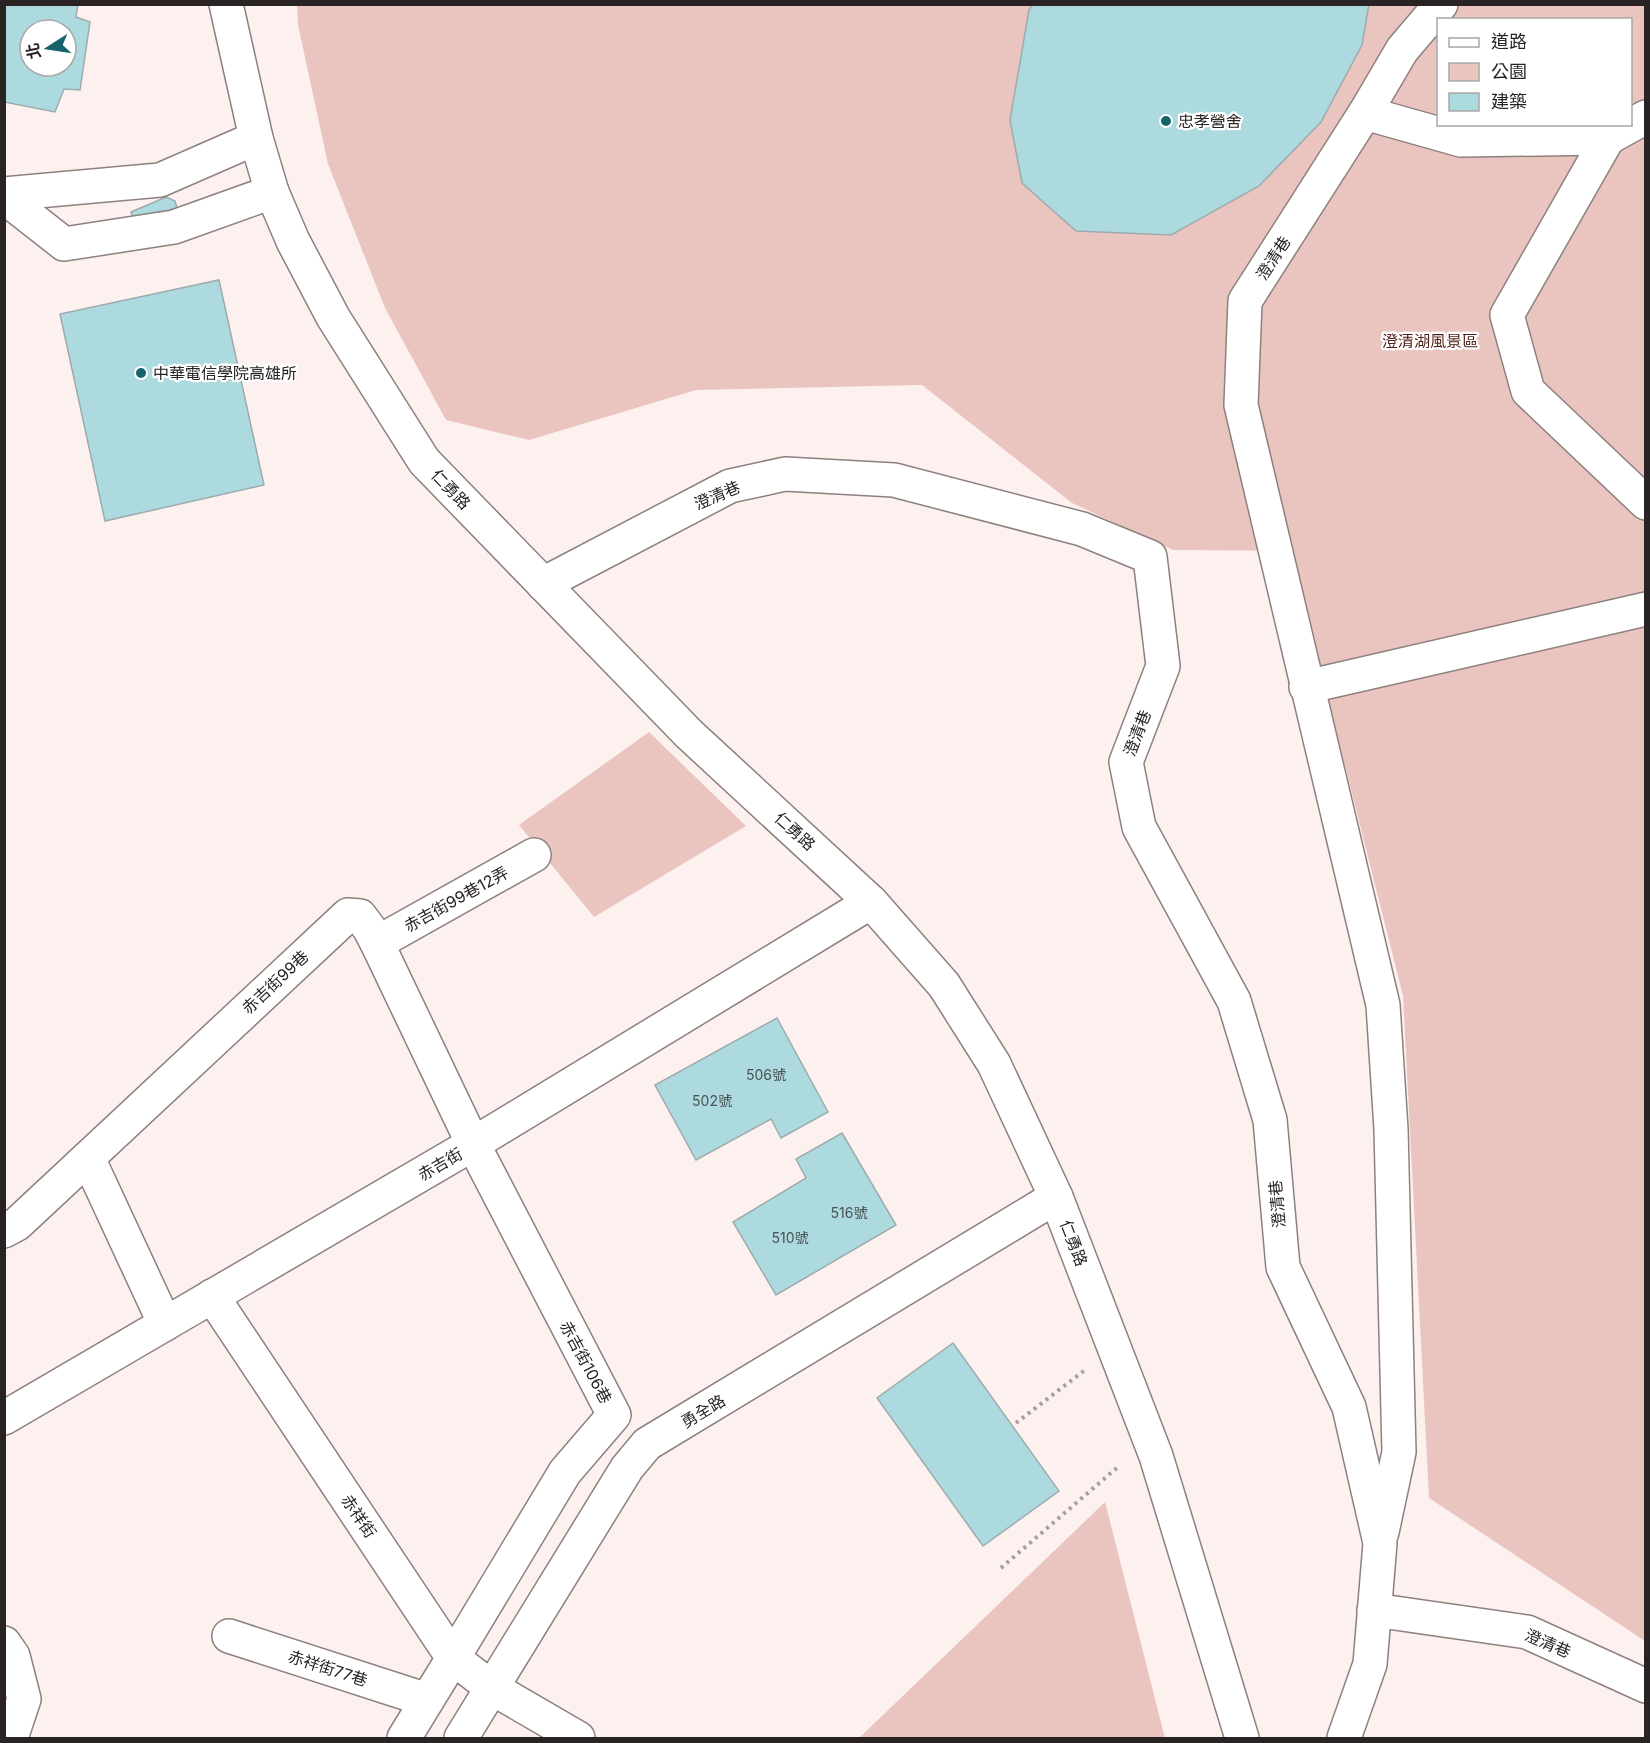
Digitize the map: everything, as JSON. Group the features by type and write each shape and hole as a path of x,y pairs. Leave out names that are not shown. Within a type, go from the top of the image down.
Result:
{"street":[{"name":"仁勇路","path":"226,4 256,138 272,192 293,241 333,317 424,461 689,734 871,902 944,985 994,1064 1056,1197 1156,1456 1242,1738"},
{"name":"澄清巷","path":"1344,1738 1370,1664 1380,1543 1399,1452 1391,1129 1383,1005 1241,405 1245,301 1365,113 1402,50 1441,4"},
{"path":"1365,113 1461,140 1608,138 1630,126"},
{"path":"1632,125 1646,117"},
{"path":"4,196 160,180 256,138"},
{"path":"1608,138 1507,315 1528,391 1646,503"},
{"path":"4,196 64,244 174,227 272,192"},
{"name":"澄清巷","path":"543,584 729,486 785,474 894,480 1082,529 1150,557 1163,666 1125,762 1139,827 1234,1001 1270,1120 1283,1267 1348,1407 1380,1543"},
{"path":"1306,687 1646,609"},
{"name":"赤吉街99巷12弄","path":"377,943 534,855"},
{"name":"赤吉街","path":"4,1418 473,1144 871,902"},
{"name":"赤吉街99巷","path":"5,1231 17,1224 348,915 360,916 369,928 473,1144"},
{"name":"赤吉街106巷","path":"453,1658 565,1472 614,1415 473,1144"},
{"path":"88,1158 165,1324"},
{"name":"勇全路","path":"461,1738 627,1468 647,1444 1056,1197"},
{"name":"赤祥街","path":"212,1296 453,1658 492,1688 578,1738"},
{"name":"澄清巷","path":"1374,1610 1527,1632 1646,1686"},
{"name":"赤祥街77巷","path":"229,1636 427,1700"},
{"path":"4,1643 13,1656 24,1699 11,1738"},
{"path":"404,1738 453,1658"}],"path":[{"path":"1016,1423 1085,1370"},
{"path":"1001,1568 1119,1466"}],"green space":[{"name":"澄清湖風景區","path":"297,5 1645,5 1645,1641 1429,1498 1403,996 1291,551 1173,550 1072,503 922,385 696,390 529,440 446,420 385,308 328,164 298,25"},
{"path":"649,732 746,826 594,917 519,825"},
{"path":"1105,1502 1165,1738 859,1738"}],"building":[{"path":"4,4 78,4 76,17 90,22 80,90 64,89 55,112 4,102"},
{"name":"忠孝營舍","path":"1033,4 1369,4 1362,45 1321,122 1259,186 1171,235 1076,231 1022,183 1010,120 1029,10"},
{"path":"166,197 175,201 179,215 138,230 131,212"},
{"path":"219,280 264,485 105,521 60,314"},
{"path":"777,1018 828,1112 781,1138 771,1119 696,1160 655,1085"},
{"path":"842,1133 896,1225 776,1295 733,1222 806,1178 796,1159"},
{"path":"953,1343 1059,1491 983,1546 877,1398"}],"place":[{"name":"忠孝營舍","path":"1166,121"},
{"name":"中華電信學院高雄所","path":"141,373"}]}
